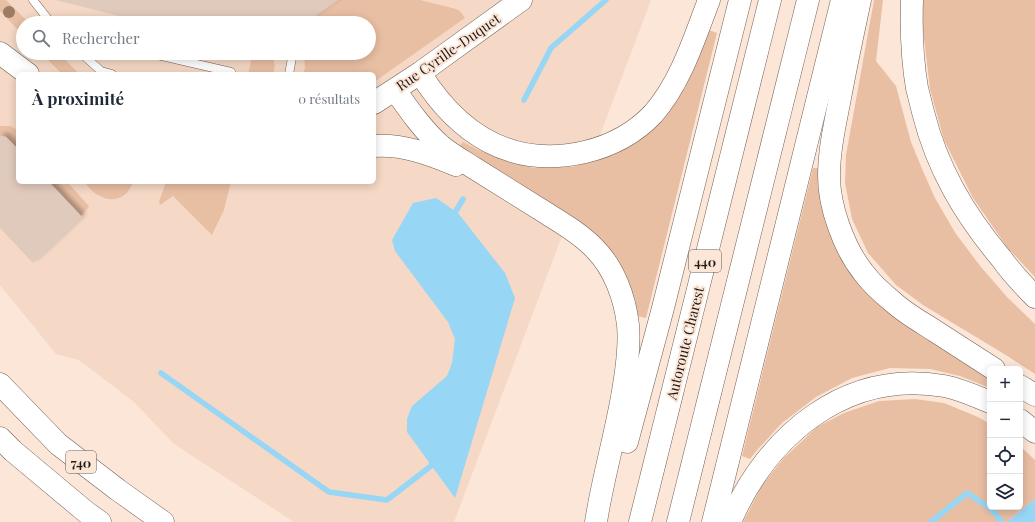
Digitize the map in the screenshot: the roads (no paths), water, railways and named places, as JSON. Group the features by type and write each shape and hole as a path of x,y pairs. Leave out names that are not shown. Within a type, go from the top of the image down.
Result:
{"main road":[{"name":"Rue Cyrille-Duquet","path":"376,102 420,73 521,0"},
{"path":"420,73 442,105 461,124 487,142 504,149 533,155 564,155 597,149 628,134 641,125 661,104 670,91 683,65 709,0"},
{"path":"604,522 663,308 740,0"},
{"name":"Autoroute Charest","path":"640,522 770,0"},
{"name":"440","path":"678,522 808,0"},
{"path":"713,522 842,0"},
{"path":"860,0 835,122 830,160 829,178 834,212 853,258 862,272 894,304 989,366"},
{"path":"912,0 911,28 917,89 934,149 948,180 964,208 990,245 1035,297"},
{"path":"0,43 27,72"},
{"path":"0,53 26,72"},
{"path":"395,90 413,116 441,146 584,238 595,249 613,273 620,290 628,325 627,365 618,418 596,522"},
{"path":"376,146 387,145 413,149 489,178"},
{"path":"730,522 743,494 753,478 779,445 795,429 811,417 845,397 878,386 912,383 929,384 956,389 987,401"},
{"name":"740","path":"2,385 58,444 163,522"},
{"path":"1023,388 1035,395"},
{"path":"1023,422 1035,432"},
{"name":"740","path":"0,438 13,452 100,522"}],"lane":[{"path":"33,0 46,16"},
{"path":"89,60 101,71 105,72"},
{"path":"179,60 231,72"},
{"path":"289,72 292,60"}],"water":[{"path":"436,198 458,213 505,273 515,298 455,498 407,432 407,419 412,406 447,376 452,363 455,339 448,322 395,251 392,240 413,203"},
{"path":"1035,499 1035,522 1007,522 1023,510"}],"waterway":[{"path":"524,100 551,48 606,0"},
{"path":"452,218 463,199"},
{"path":"161,373 329,492 387,500 431,466 433,459"},
{"path":"931,522 967,493 990,508 1002,522"}]}
